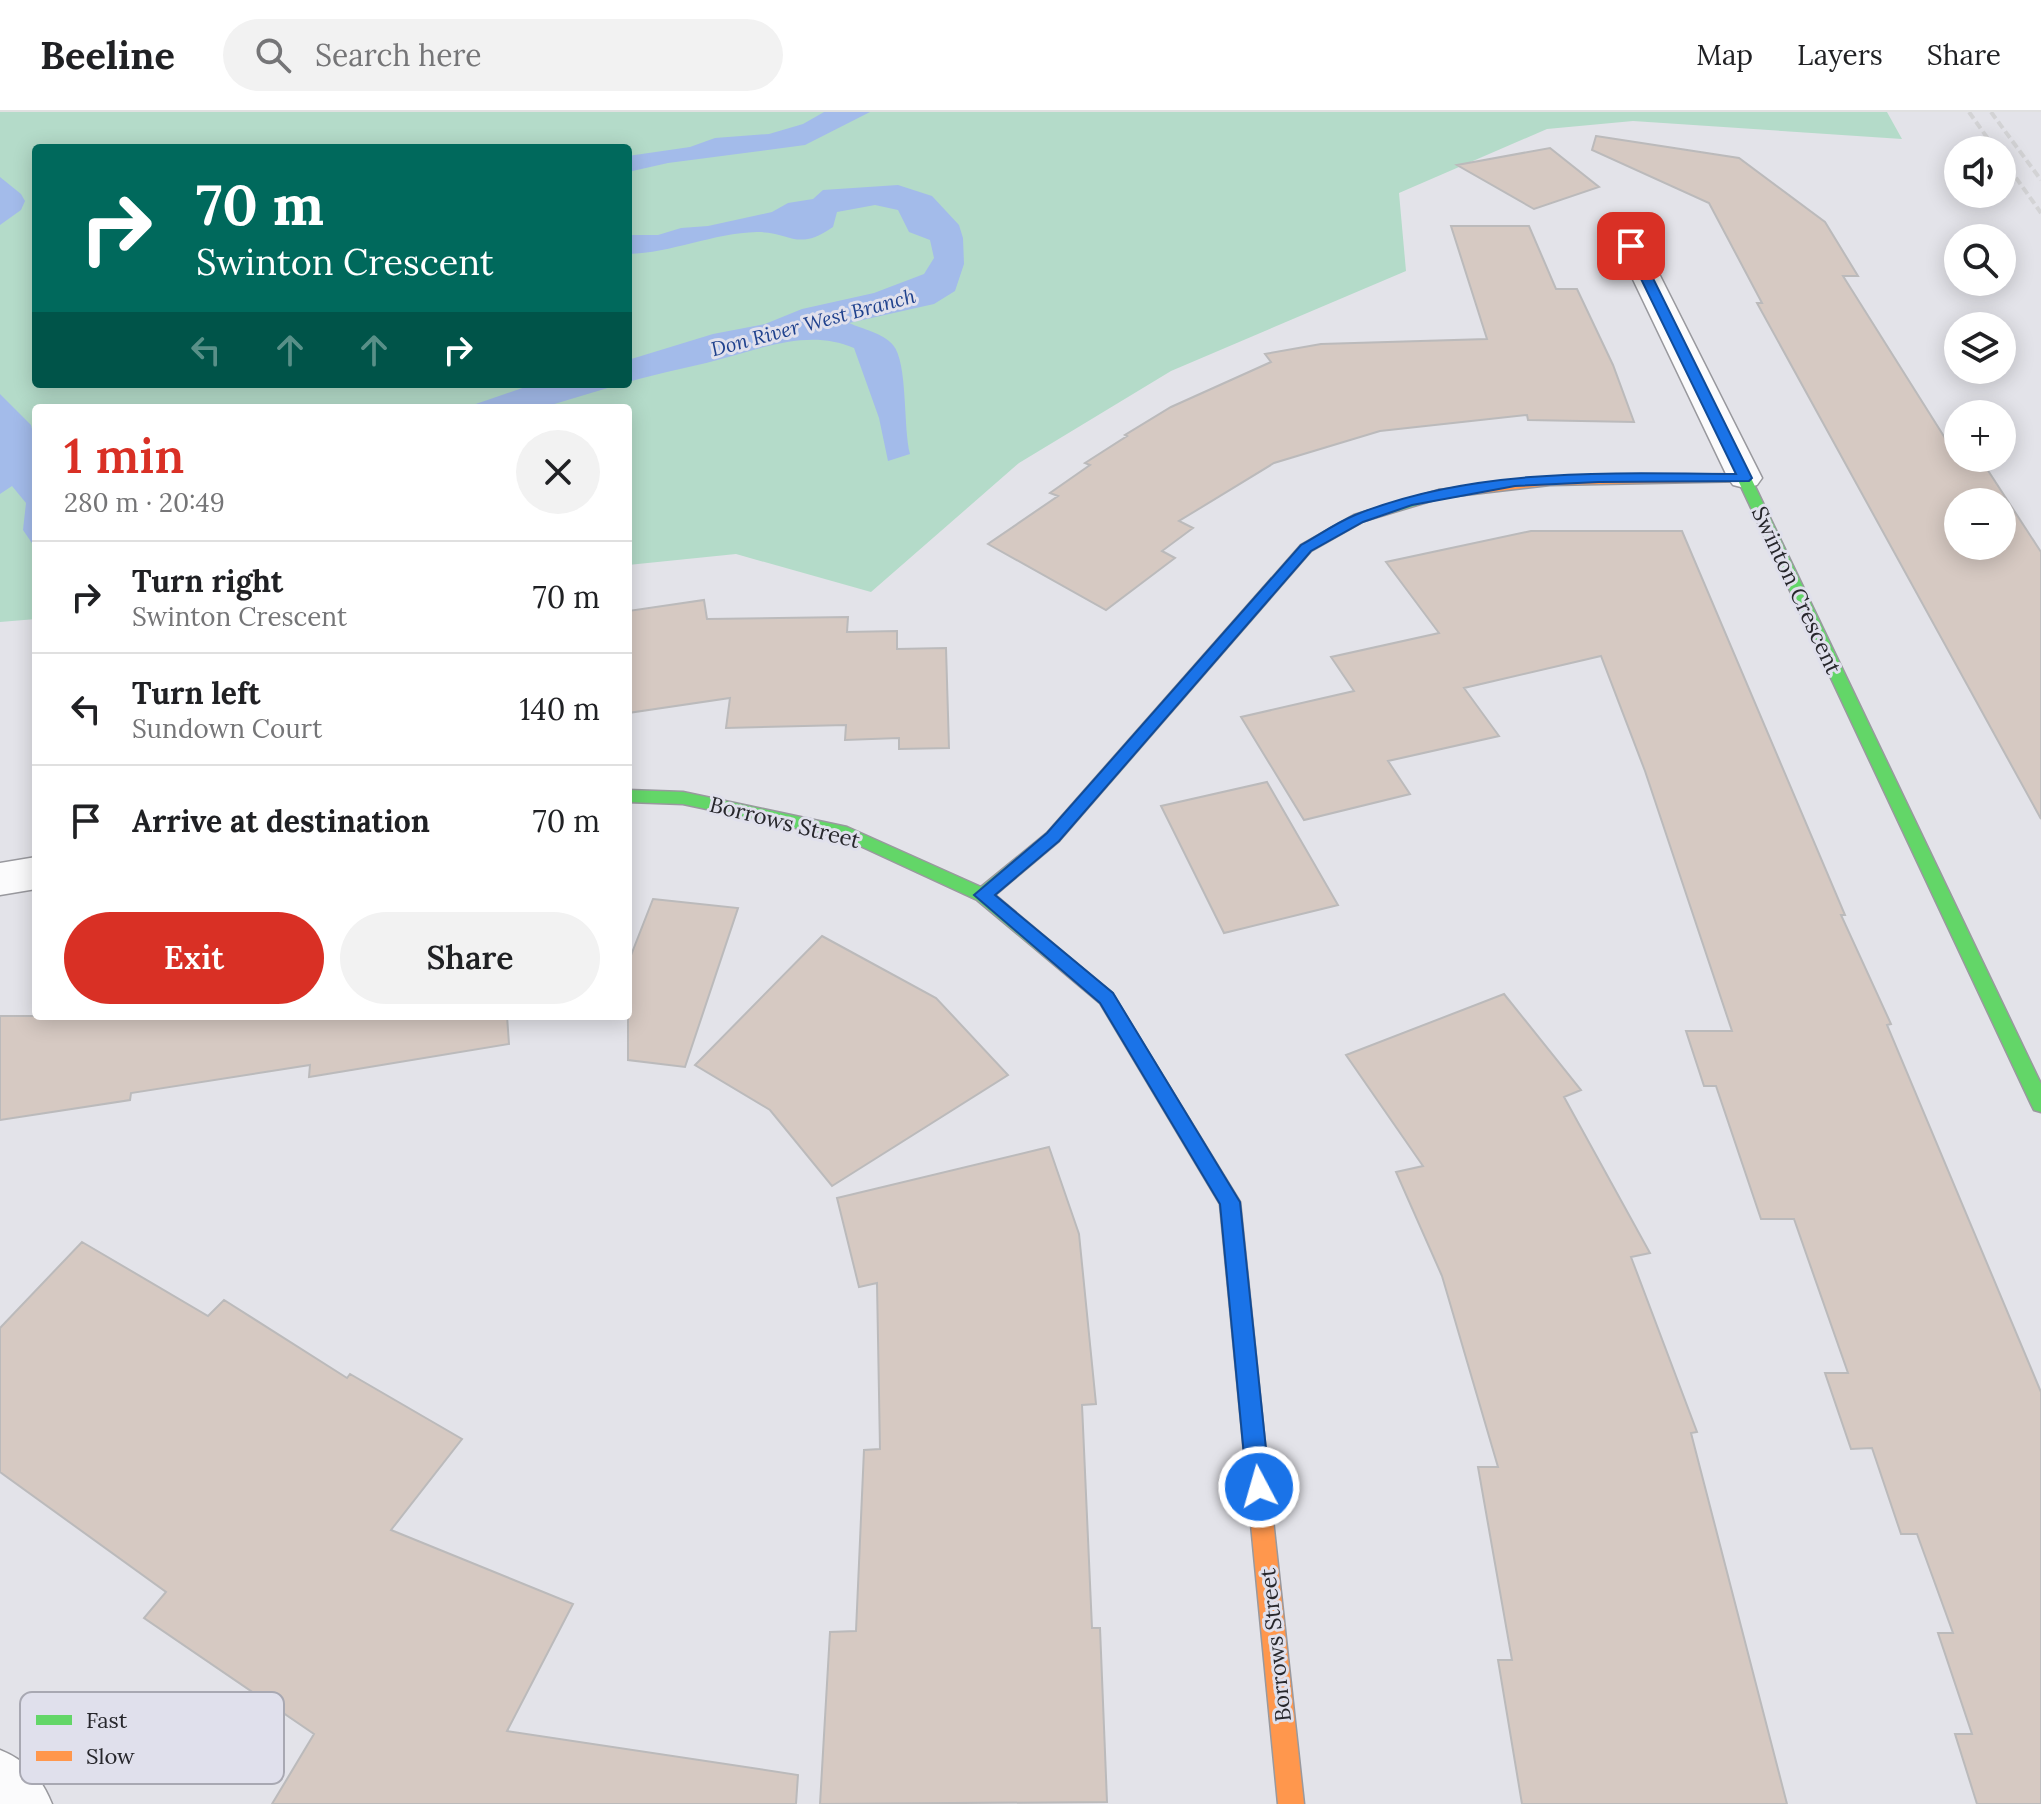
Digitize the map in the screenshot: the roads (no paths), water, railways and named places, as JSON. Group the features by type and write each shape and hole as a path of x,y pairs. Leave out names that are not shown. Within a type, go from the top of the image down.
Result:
{"street":[{"path":"1631,246 1745,478"},
{"name":"Swinton Crescent","path":"983,895 1053,837 1306,548 1358,519 1409,502 1515,482 1599,478 1745,478 2041,1104"},
{"name":"Borrows Street","path":"632,796 683,798 847,833 983,895 1106,998 1230,1202 1291,1804"},
{"path":"0,879 32,874"},
{"path":"0,1781 21,1804"}],"water":[{"path":"824,112 870,112 805,145 668,163 632,171 632,155 690,147 715,138 769,134 803,124"},
{"path":"0,177 25,201 21,210 0,225"},
{"name":"Don River West Branch","path":"898,185 932,196 959,225 963,238 964,264 955,291 934,304 849,323 884,337 898,353 910,454 888,461 879,418 854,348 839,343 793,341 632,381 632,359 713,334 765,324 802,309 874,293 924,274 934,258 930,240 909,232 898,210 875,205 837,212 833,227 802,240 769,233 741,233 632,254 632,235 658,235 772,212 788,203 813,199 823,190"},
{"path":"522,388 608,388 554,404 476,404"},
{"path":"0,394 32,429 32,543 23,530 26,503 12,486 0,494"}],"railway":[{"path":"1969,112 1986,136"},
{"path":"1991,112 2041,180"},
{"path":"2016,178 2041,213"}]}
